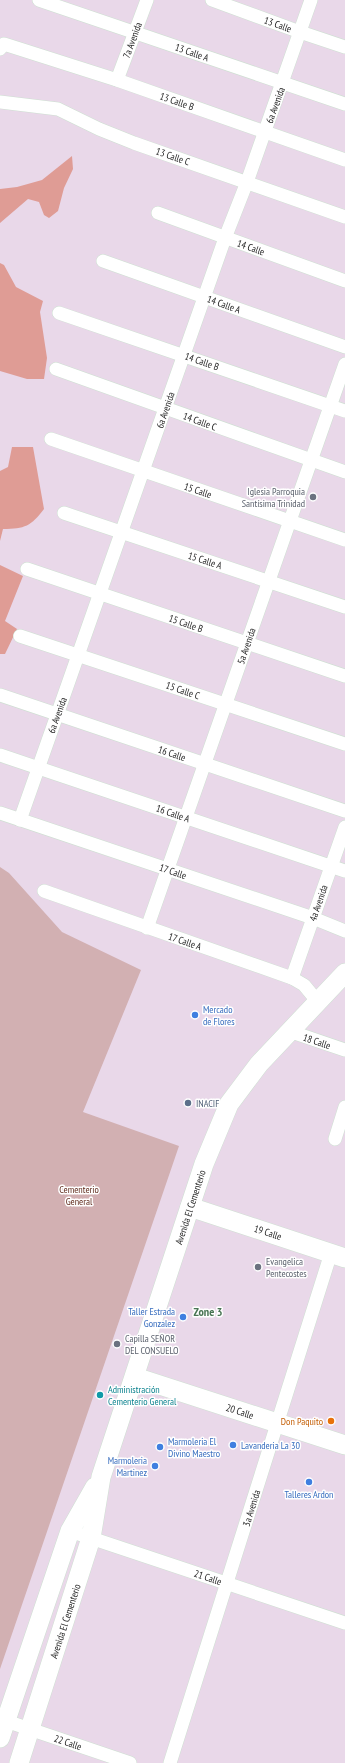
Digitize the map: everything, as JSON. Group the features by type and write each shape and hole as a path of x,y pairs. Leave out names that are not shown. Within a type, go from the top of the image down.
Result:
{"main road":[{"name":"Avenida El Cementerio","path":"19,1763 91,1538 101,1477 204,1164 229,1104 258,1064 345,973"},
{"name":"19 Calle","path":"190,1207 338,1256"},
{"name":"20 Calle","path":"135,1377 345,1445"},
{"name":"Avenida El Cementerio","path":"0,1738 70,1531 101,1477"}],"street":[{"name":"13 Calle A","path":"39,0 345,104"},
{"name":"7a Avenida","path":"118,80 147,0"},
{"name":"13 Calle","path":"212,0 345,47"},
{"name":"6a Avenida","path":"20,820 225,238 247,182 311,0"},
{"name":"13 Calle B","path":"4,47 118,80 345,160"},
{"name":"13 Calle C","path":"0,102 58,109 120,137 345,217"},
{"name":"14 Calle","path":"158,213 345,281"},
{"name":"14 Calle A","path":"103,261 345,347"},
{"name":"14 Calle B","path":"59,313 345,411"},
{"name":"5a Avenida","path":"147,928 345,364"},
{"name":"14 Calle C","path":"56,369 345,472"},
{"name":"15 Calle","path":"51,439 345,540"},
{"name":"15 Calle A","path":"64,513 345,607"},
{"name":"15 Calle B","path":"27,569 345,676"},
{"name":"15 Calle C","path":"20,636 345,744"},
{"name":"16 Calle","path":"0,695 345,811"},
{"name":"16 Calle A","path":"0,755 345,871"},
{"name":"17 Calle","path":"0,813 313,918 345,931"},
{"name":"4a Avenida","path":"292,978 345,827"},
{"name":"17 Calle A","path":"44,891 292,978 304,985 318,1002"},
{"name":"18 Calle","path":"289,1031 345,1050"},
{"path":"335,1138 345,1107"},
{"name":"3a Avenida","path":"170,1763 278,1423 338,1256"},
{"name":"21 Calle","path":"70,1531 345,1623"},
{"name":"22 Calle","path":"6,1721 130,1763"}],"shaded area":[{"path":"72,156 73,169 64,188 58,211 49,218 44,215 39,202 28,199 0,223 0,189 17,187 42,180"},
{"path":"0,263 4,265 16,287 43,301 40,312 47,358 44,379 27,379 0,371"},
{"path":"12,447 33,447 44,509 31,523 27,525 17,528 3,529 0,541 0,471 8,467"},
{"path":"0,565 23,576 5,621 17,629 5,654 0,654"}],"green space":[{"name":"Cementerio General","path":"0,867 9,873 62,932 141,970 83,1112 179,1146 0,1669"}],"place":[{"name":"Iglesia Parroquia Santísima Trinidad","path":"313,497"},
{"name":"Mercado de Flores","path":"195,1015"},
{"name":"INACIF","path":"188,1103"},
{"name":"Evangelica Pentecostes","path":"258,1267"},
{"name":"Taller Estrada Gonzalez","path":"183,1317"},
{"name":"Capilla SEÑOR DEL CONSUELO","path":"117,1344"},
{"name":"Administración Cementerio General","path":"100,1395"},
{"name":"Don Paquito","path":"331,1421"},
{"name":"Lavanderia La 30","path":"233,1445"},
{"name":"Marmoleria El Divino Maestro","path":"160,1447"},
{"name":"Marmoleria Martinez","path":"155,1466"},
{"name":"Talleres Ardon","path":"309,1482"}],"district":[{"name":"Zone 3","path":"208,1312"}]}
